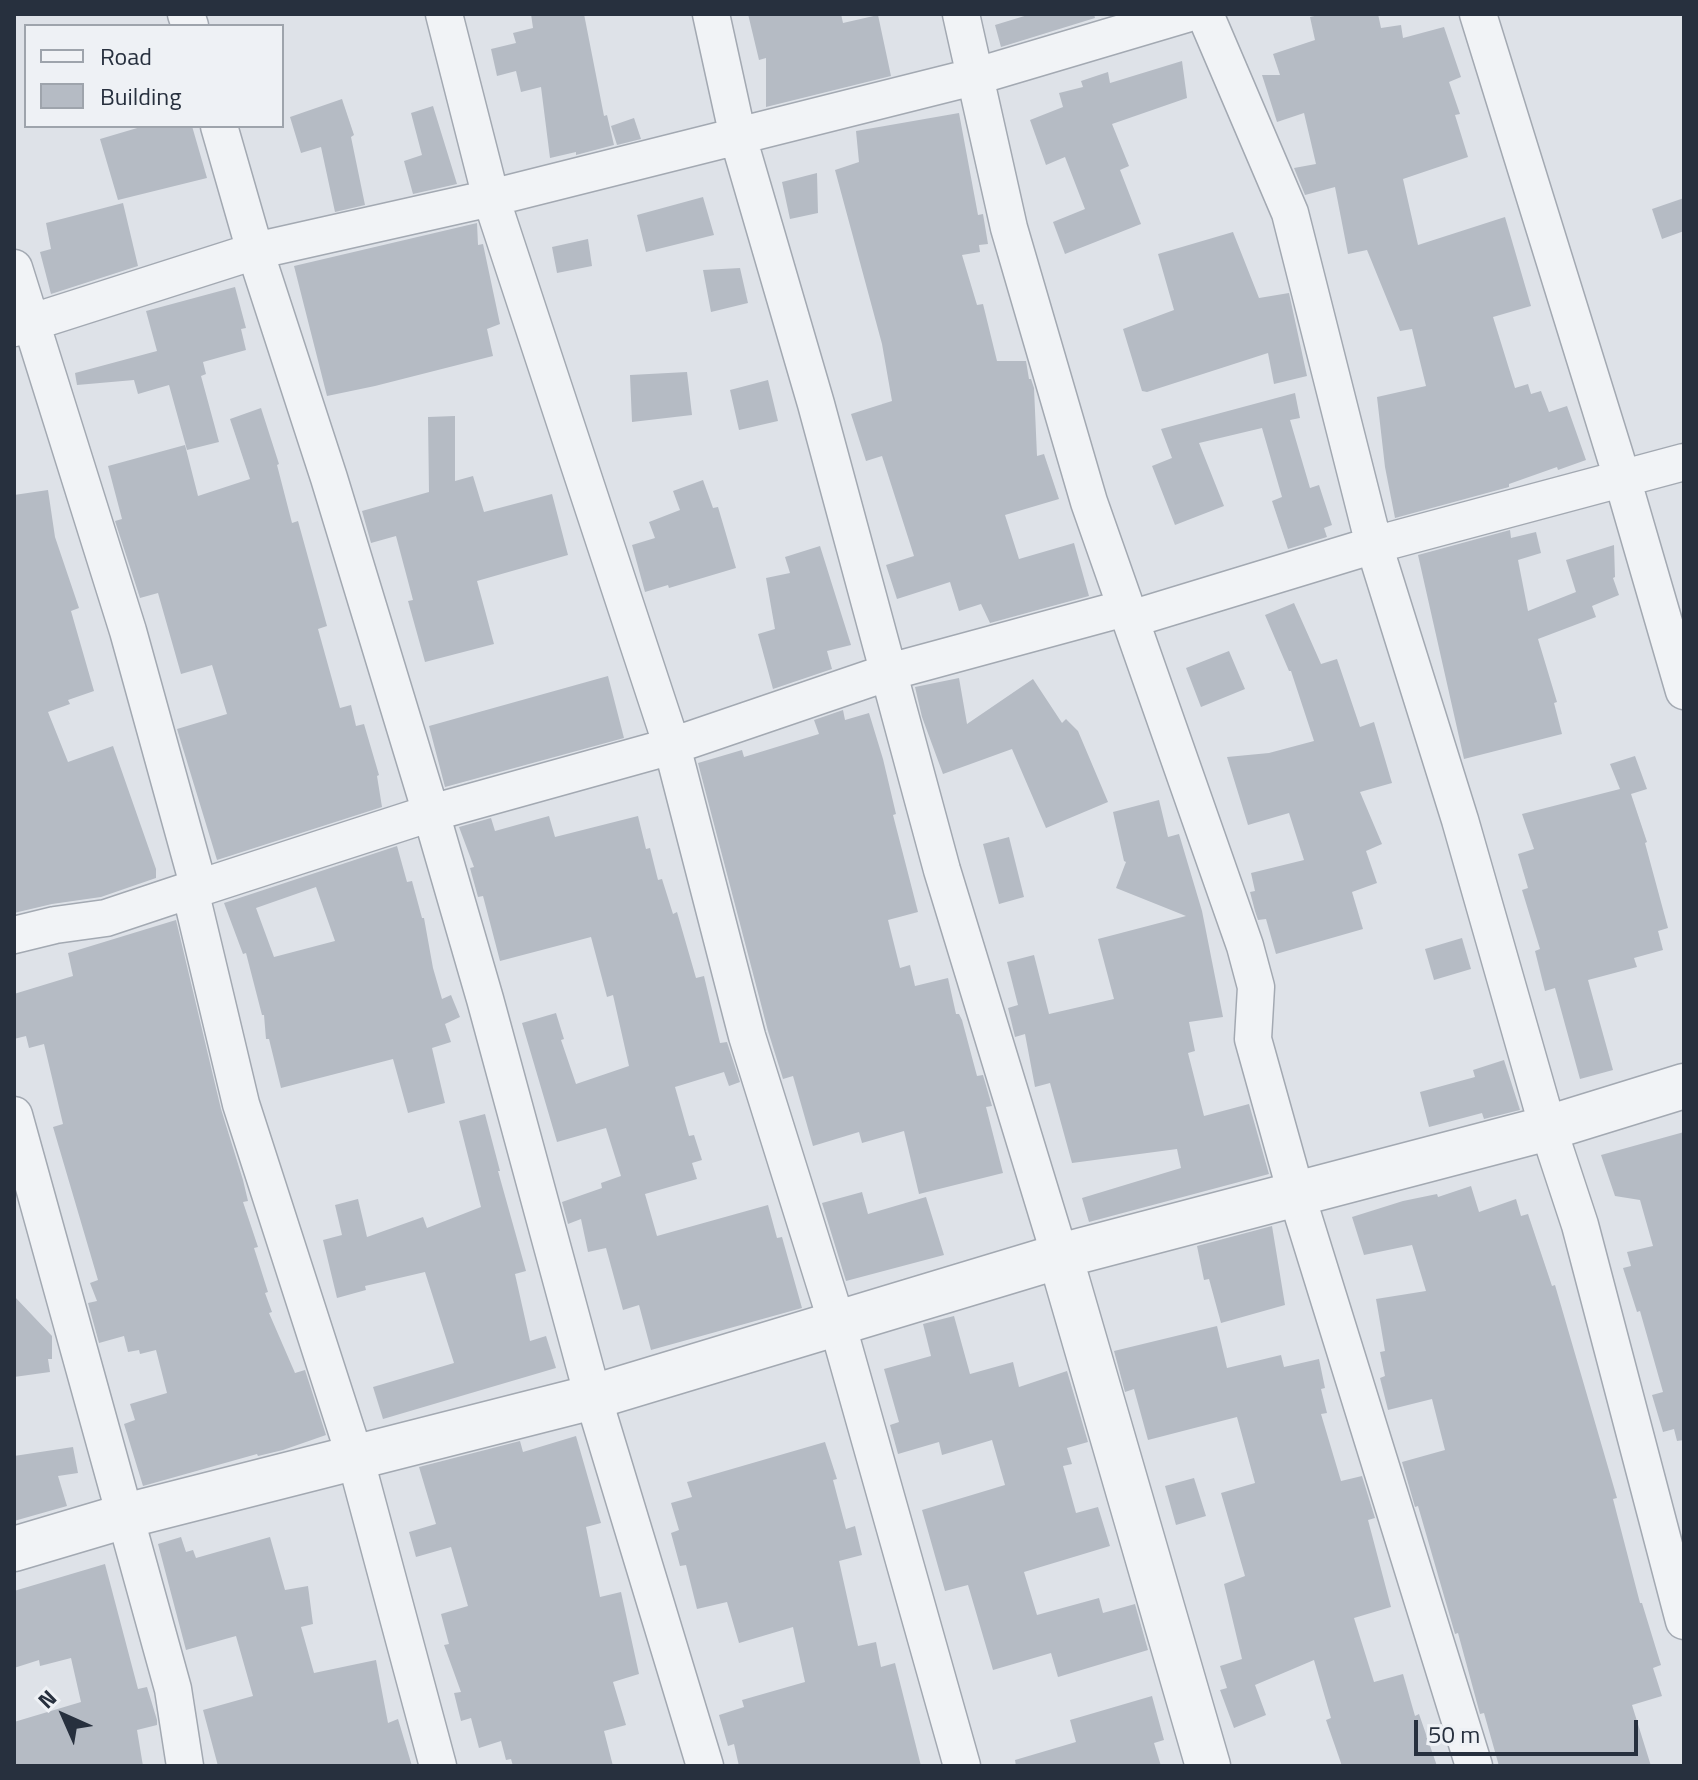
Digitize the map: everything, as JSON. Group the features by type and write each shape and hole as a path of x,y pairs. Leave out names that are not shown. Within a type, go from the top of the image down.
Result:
{"street":[{"path":"444,14 491,198 672,746 747,1036 837,1323 962,1766"},
{"path":"711,14 738,137 820,419 942,870 1060,1256 1208,1766"},
{"path":"961,14 1009,228 1089,502 1245,946 1256,987 1253,1039 1296,1193 1474,1766"},
{"path":"23,325 255,251 491,198 738,137 977,76 1186,14"},
{"path":"1205,14 1290,213 1374,545 1460,820 1548,1128 1580,1225 1684,1621"},
{"path":"1478,14 1622,478 1684,691"},
{"path":"220,128 255,251 329,478 431,813 593,1397 705,1766"},
{"path":"14,268 23,325 128,631 195,889 241,1104 355,1457 438,1766"},
{"path":"14,935 106,918 431,813 672,746 889,672 1128,613 1684,462"},
{"path":"14,1549 125,1516 593,1397 1060,1256 1548,1128 1684,1086"},
{"path":"14,1115 173,1689 185,1766"}],"building":[{"path":"531,14 584,14 604,116 607,115 614,145 550,158 541,87 521,92 516,71 497,76 491,49 516,43 513,33 533,28"},
{"path":"748,14 841,14 843,23 878,15 891,76 766,107 766,58 759,60"},
{"path":"1031,14 1094,14 1095,18 1001,47 995,25"},
{"path":"1323,14 1378,14 1381,28 1401,25 1403,38 1444,27 1461,77 1449,82 1460,114 1455,115 1468,157 1403,179 1418,245 1505,217 1531,306 1493,317 1515,388 1528,384 1531,394 1541,391 1549,412 1567,406 1586,460 1558,470 1557,467 1509,484 1509,487 1395,518 1377,397 1426,386 1412,329 1400,331 1367,250 1348,254 1335,187 1305,195 1294,168 1316,164 1304,113 1277,122 1262,75 1280,75 1273,54 1315,40 1310,17"},
{"path":"1182,61 1187,98 1112,124 1129,166 1120,170 1141,224 1065,254 1053,222 1085,209 1065,157 1046,165 1030,120 1063,107 1059,93 1083,87 1081,81 1108,72 1110,83"},
{"path":"342,99 354,135 351,137 365,205 335,212 321,147 301,153 290,117"},
{"path":"433,106 457,184 413,194 404,161 422,155 411,113"},
{"path":"959,113 978,215 983,214 988,244 979,245 980,252 962,255 977,305 983,304 997,361 1026,361 1034,388 1037,456 1044,454 1059,499 1005,515 1019,559 1074,543 1089,596 990,623 981,604 959,611 950,582 897,599 886,565 914,556 882,456 866,461 851,414 892,401 882,344 835,170 859,162 856,131"},
{"path":"634,118 641,139 617,145 611,126"},
{"path":"137,128 193,128 207,178 118,200 100,139"},
{"path":"817,173 818,213 790,219 782,182"},
{"path":"703,197 714,235 646,252 637,215"},
{"path":"1684,198 1684,231 1662,239 1652,209"},
{"path":"123,203 138,266 51,294 40,252 51,249 46,223"},
{"path":"477,223 478,245 483,244 500,324 487,329 493,356 327,396 294,266"},
{"path":"1233,232 1259,298 1289,293 1307,376 1274,384 1268,353 1147,392 1142,391 1123,329 1174,310 1158,254"},
{"path":"588,239 592,266 557,273 552,247"},
{"path":"740,268 748,303 711,312 703,270"},
{"path":"235,287 246,328 241,329 246,350 203,362 206,374 201,376 219,442 187,450 169,385 138,394 134,380 77,385 75,373 157,351 146,311"},
{"path":"687,372 692,415 632,422 630,375"},
{"path":"768,380 778,421 739,430 730,390"},
{"path":"1295,393 1300,418 1290,420 1310,488 1319,485 1332,525 1324,528 1327,537 1288,549 1272,501 1282,497 1262,428 1199,443 1224,506 1175,525 1152,466 1172,458 1161,429"},
{"path":"261,408 279,464 292,523 298,521 327,626 318,629 340,708 351,705 356,726 364,724 379,775 382,807 217,860 177,729 227,714 212,665 181,674 158,593 140,598 115,521 122,519 108,466 185,445 198,496 250,479 230,419"},
{"path":"455,416 455,481 473,476 484,512 552,494 568,555 477,581 494,644 425,662 408,601 413,600 396,536 371,543 362,511 429,492 428,417"},
{"path":"703,480 713,508 718,507 736,568 645,592 632,545 655,538 649,522 680,510 673,491"},
{"path":"48,490 55,537 79,608 71,611 94,691 68,700 70,704 48,712 68,762 113,746 156,869 156,878 101,897 14,913 14,495"},
{"path":"1510,530 1511,538 1536,532 1541,553 1518,560 1528,611 1576,592 1566,560 1614,545 1613,578 1619,595 1592,606 1596,617 1538,639 1557,702 1554,703 1562,734 1464,759 1418,555"},
{"path":"820,546 851,645 827,651 832,669 773,689 758,634 775,629 766,578 790,573 785,557"},
{"path":"1294,603 1321,664 1337,659 1360,727 1374,722 1392,783 1360,792 1382,844 1366,851 1377,883 1352,892 1363,929 1276,954 1266,919 1258,920 1255,911 1250,892 1255,891 1251,873 1304,860 1289,813 1248,825 1227,757 1269,753 1314,741 1291,671 1265,615"},
{"path":"1229,651 1245,689 1201,707 1186,668"},
{"path":"608,676 624,738 445,787 429,726"},
{"path":"959,678 967,724 1033,679 1062,723 1066,719 1078,731 1108,802 1046,828 1012,749 943,774 922,717 915,687"},
{"path":"843,710 845,720 869,713 883,759 896,814 893,815 918,912 888,920 900,968 910,965 915,986 948,978 956,1014 962,1020 977,1076 983,1075 992,1106 986,1107 1003,1173 919,1194 904,1131 862,1143 859,1132 813,1146 793,1076 783,1079 768,1031 698,763 742,750 744,757 819,734 814,720"},
{"path":"1635,756 1647,789 1631,794 1647,842 1668,928 1658,931 1663,950 1634,958 1637,967 1588,980 1613,1070 1580,1079 1555,988 1545,991 1535,951 1540,949 1522,890 1528,888 1518,854 1534,849 1522,814 1620,789 1610,764"},
{"path":"1159,800 1168,837 1179,834 1202,911 1223,1017 1189,1022 1195,1051 1188,1053 1204,1116 1249,1104 1269,1174 1089,1222 1082,1198 1181,1168 1177,1149 1072,1163 1050,1083 1035,1087 1025,1034 1015,1037 1008,1008 1018,1005 1007,962 1034,955 1049,1014 1114,999 1098,939 1186,916 1116,888 1126,862 1113,812"},
{"path":"549,816 555,837 638,816 658,880 662,879 673,914 677,912 696,978 704,976 720,1043 727,1042 740,1082 729,1086 724,1072 675,1087 689,1136 694,1135 702,1160 692,1163 697,1179 645,1194 657,1236 768,1205 777,1238 782,1237 802,1308 651,1350 639,1305 623,1310 606,1248 588,1252 581,1219 568,1224 562,1202 602,1188 601,1183 621,1176 606,1128 557,1142 522,1023 556,1013 564,1039 561,1040 576,1084 629,1066 613,995 607,997 591,937 500,961 483,896 478,897 470,868 474,867 459,827 491,818 495,831"},
{"path":"1009,837 1024,897 999,904 983,844"},
{"path":"397,846 407,882 412,881 424,918 442,999 451,995 460,1017 445,1024 451,1042 432,1048 445,1103 408,1113 393,1059 281,1088 246,953 243,954 224,903","holes":["316,887 335,941 274,957 256,908"]},
{"path":"176,920 221,1109 248,1201 243,1202 258,1247 254,1248 268,1292 265,1293 272,1312 269,1313 295,1373 305,1370 326,1435 283,1450 257,1454 143,1486 124,1424 135,1420 130,1404 167,1393 156,1350 140,1354 139,1350 128,1352 124,1336 99,1343 88,1303 97,1301 90,1283 98,1280 53,1127 63,1124 44,1044 29,1048 26,1036 14,1039 14,994 73,976 68,953"},
{"path":"1462,938 1471,969 1434,980 1425,949"},
{"path":"1504,1060 1520,1110 1484,1119 1482,1113 1429,1127 1420,1092 1475,1077 1473,1070"},
{"path":"485,1114 526,1271 515,1274 530,1341 546,1336 556,1368 383,1419 373,1387 454,1363 425,1272 365,1286 366,1290 337,1298 323,1240 342,1235 335,1205 358,1199 367,1237 423,1217 427,1228 481,1207 459,1121"},
{"path":"1684,1132 1684,1440 1677,1441 1674,1429 1663,1432 1652,1395 1663,1392 1640,1311 1637,1312 1623,1268 1631,1266 1627,1252 1653,1246 1640,1200 1615,1196 1601,1155"},
{"path":"1471,1186 1479,1212 1516,1199 1521,1216 1528,1214 1552,1286 1555,1285 1617,1498 1613,1499 1640,1603 1661,1665 1653,1668 1662,1696 1632,1705 1651,1766 1499,1766 1484,1713 1480,1714 1458,1633 1455,1634 1418,1506 1415,1507 1402,1462 1445,1450 1432,1399 1388,1410 1380,1378 1385,1376 1380,1352 1385,1351 1376,1299 1426,1291 1412,1245 1364,1255 1352,1217 1403,1201 1437,1194 1438,1197"},
{"path":"862,1192 868,1214 926,1197 944,1255 846,1281 822,1203"},
{"path":"1272,1226 1285,1305 1221,1323 1209,1279 1204,1280 1197,1246"},
{"path":"14,1296 52,1336 52,1359 48,1359 50,1372 14,1377"},
{"path":"954,1316 970,1374 1013,1362 1019,1387 1067,1371 1088,1442 1067,1448 1072,1464 1063,1466 1076,1513 1098,1507 1110,1546 1024,1572 1037,1615 1099,1598 1103,1613 1135,1604 1148,1650 1058,1677 1051,1653 993,1670 968,1585 945,1591 922,1510 1005,1485 992,1440 942,1455 939,1442 898,1454 890,1425 899,1422 884,1369 931,1356 923,1324"},
{"path":"1217,1326 1227,1368 1281,1355 1284,1367 1319,1359 1325,1388 1321,1389 1327,1413 1321,1414 1341,1481 1362,1476 1375,1518 1368,1520 1391,1607 1354,1618 1374,1682 1403,1674 1415,1716 1419,1714 1437,1766 1342,1766 1326,1720 1331,1718 1314,1660 1255,1685 1266,1715 1234,1728 1220,1690 1227,1688 1220,1666 1242,1659 1224,1584 1245,1576 1221,1493 1255,1483 1237,1417 1148,1440 1134,1389 1125,1392 1114,1351"},
{"path":"576,1436 601,1523 586,1527 600,1597 621,1592 639,1674 613,1682 626,1725 604,1731 613,1766 513,1766 511,1759 506,1760 501,1741 479,1748 471,1718 461,1721 454,1693 461,1692 444,1645 449,1644 441,1614 468,1606 451,1547 416,1557 409,1532 436,1524 419,1467 520,1441 523,1452"},
{"path":"825,1442 837,1479 833,1480 846,1529 855,1526 862,1555 839,1561 858,1646 876,1642 881,1667 895,1663 921,1766 739,1766 734,1744 728,1746 719,1715 744,1707 742,1700 805,1682 793,1627 739,1643 727,1602 697,1609 686,1565 680,1566 671,1533 679,1530 671,1503 692,1497 687,1482"},
{"path":"73,1447 78,1473 58,1476 67,1506 14,1521 14,1456"},
{"path":"1194,1478 1206,1516 1176,1525 1165,1486"},
{"path":"181,1537 186,1552 193,1550 196,1558 270,1537 285,1590 308,1586 313,1624 301,1627 314,1673 376,1660 388,1723 398,1719 412,1766 218,1766 203,1710 253,1696 236,1636 186,1650 158,1544"},
{"path":"105,1564 138,1689 147,1687 157,1720 157,1725 137,1730 143,1766 14,1766 14,1722 81,1702 71,1658 40,1666 39,1660 14,1668 14,1591"},
{"path":"1152,1696 1164,1740 1154,1743 1161,1766 1016,1766 1015,1760 1076,1742 1070,1720"}]}
